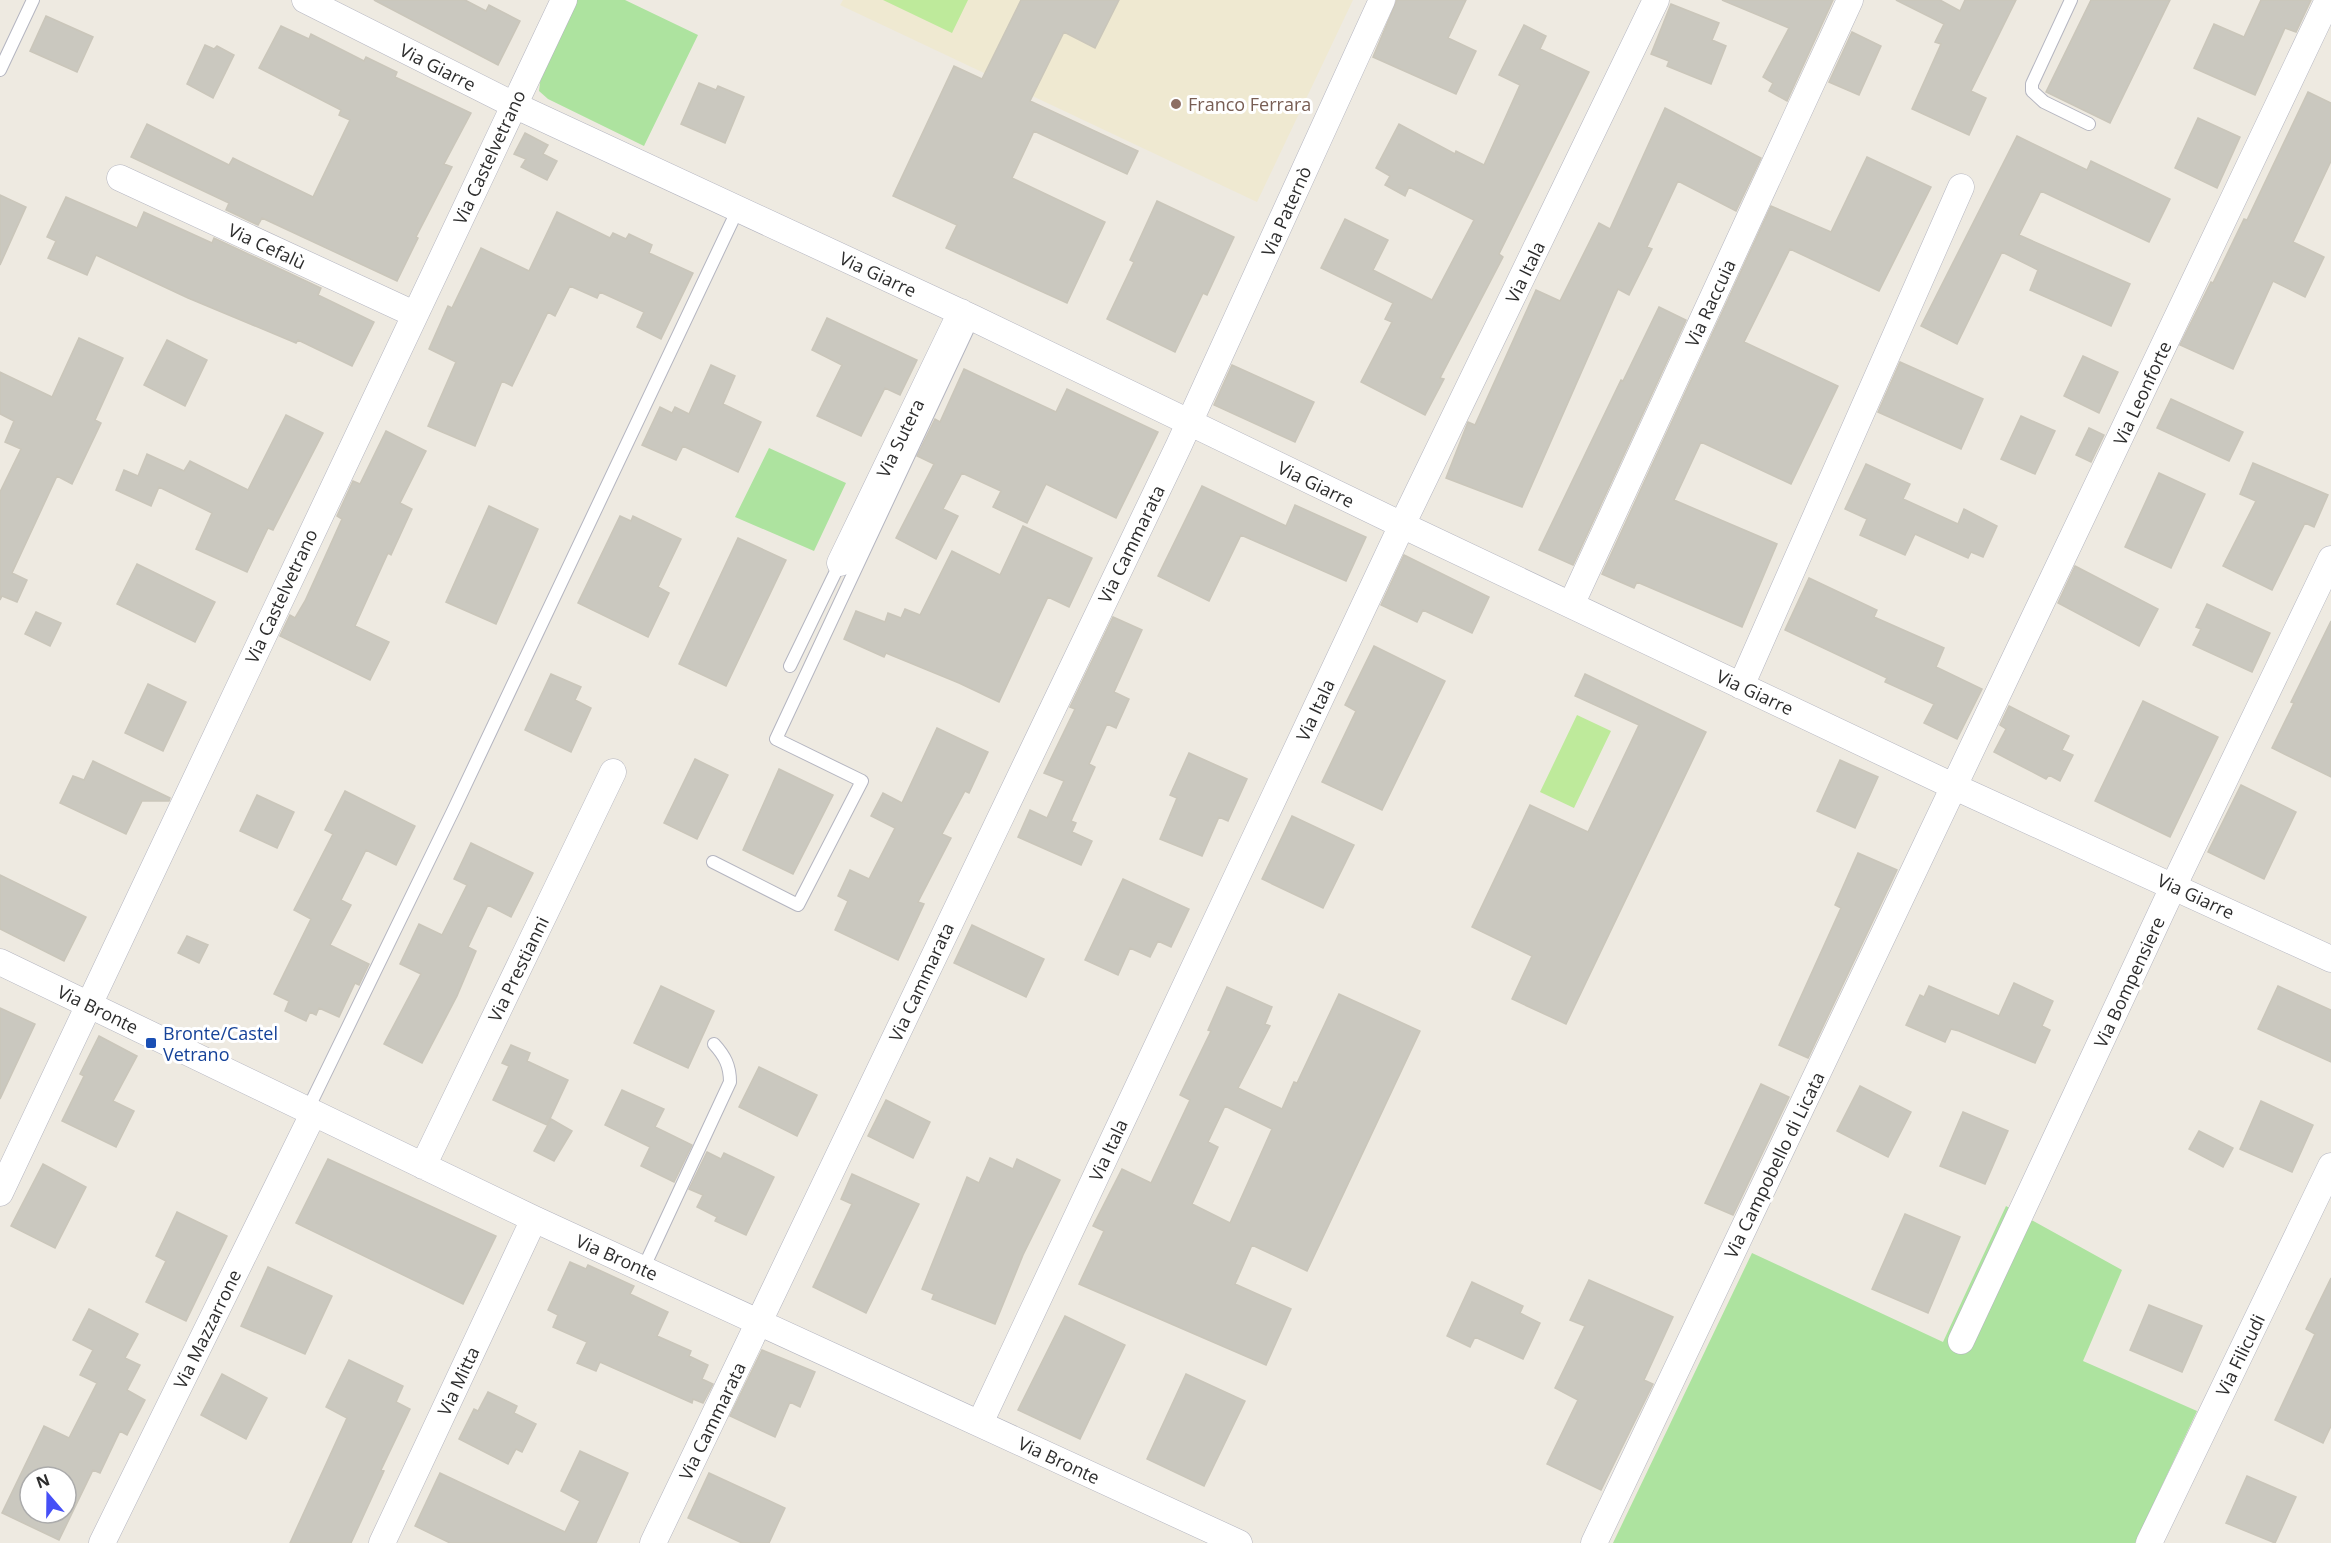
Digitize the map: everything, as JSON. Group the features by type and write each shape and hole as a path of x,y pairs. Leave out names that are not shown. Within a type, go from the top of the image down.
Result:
{"street":[{"name":"Via Giarre","path":"305,0 514,105 967,315 1741,686 2331,959"},
{"name":"Via Castelvetrano","path":"0,1193 564,0"},
{"name":"Via Paternò","path":"1190,422 1382,0"},
{"name":"Via Itala","path":"980,1423 1402,525 1656,0"},
{"name":"Via Raccuia","path":"1571,605 1850,0"},
{"name":"Via Leonforte","path":"1955,787 2328,0"},
{"name":"Via Cefalù","path":"120,178 414,314"},
{"path":"1741,686 1961,187"},
{"name":"Via Sutera","path":"840,563 967,315"},
{"name":"Via Cammarata","path":"653,1543 1190,422"},
{"name":"Via Bompensiere","path":"1961,1341 2174,885 2331,558"},
{"name":"Via Prestianni","path":"423,1166 613,772"},
{"name":"Via Campobello di Licata","path":"1594,1543 1955,787"},
{"name":"Via Bronte","path":"0,962 534,1219 1239,1543"},
{"name":"Via Mazzarrone","path":"102,1543 310,1113"},
{"name":"Via Filicudi","path":"2149,1543 2331,1166"},
{"name":"Via Mitta","path":"382,1543 534,1219"}],"lane":[{"path":"0,70 33,0"},
{"path":"2072,0 2032,84 2032,91 2044,102 2089,123"},
{"path":"310,1113 738,209"},
{"path":"713,862 798,905 861,781 776,740 967,315"},
{"path":"790,666 840,563"},
{"path":"643,1269 730,1082 730,1071 725,1056 714,1044"}],"shaded area":[{"name":"Franco Ferrara","path":"843,0 1353,0 1257,202 840,5"}],"green space":[{"path":"577,0 625,0 698,35 644,146 548,99 539,91 541,75"},
{"path":"883,0 968,0 952,33"},
{"path":"769,448 846,483 814,551 735,517"},
{"path":"1577,715 1611,731 1574,808 1540,792"},
{"path":"2006,1206 2122,1270 2083,1361 2197,1411 2135,1543 1613,1543 1752,1253 1943,1342"}],"building":[{"path":"374,0 465,0 486,11 489,5 520,21 498,65"},
{"path":"1021,0 1119,0 1095,48 1064,32 1030,101 1138,151 1127,174 1034,131 1012,178 1105,222 1067,303 946,248 957,225 893,196 954,66 982,79"},
{"path":"1397,0 1466,0 1448,38 1476,51 1456,94 1373,57"},
{"path":"1722,0 1833,0 1787,101 1769,91 1773,83 1763,77 1789,28"},
{"path":"1896,0 1940,0 1960,11 1965,0 2016,0 1971,91 1986,98 1969,135 1912,109 1941,44 1935,42 1944,24"},
{"path":"2091,0 2170,0 2110,123 2046,92"},
{"path":"2261,0 2311,0 2296,32 2285,28 2255,95 2194,68 2214,24 2244,37"},
{"path":"1671,4 1719,23 1712,40 1726,46 1711,84 1667,66 1669,61 1651,54"},
{"path":"46,16 93,37 77,72 30,51"},
{"path":"1524,25 1546,36 1540,49 1589,72 1499,254 1503,257 1440,378 1444,379 1425,415 1361,382 1392,322 1385,319 1393,303 1321,268 1345,219 1388,240 1373,270 1432,300 1474,220 1409,187 1405,196 1385,185 1390,176 1376,168 1399,124 1455,154 1456,151 1484,165 1520,85 1499,75"},
{"path":"281,26 309,39 311,34 364,61 366,57 397,72 395,77 471,113 444,164 452,167 416,237 418,238 397,281 262,218 258,225 226,210 229,203 131,157 147,124 229,165 233,158 313,197 350,120 339,115 341,110 259,68"},
{"path":"1852,32 1881,46 1859,95 1829,82"},
{"path":"205,45 214,49 217,46 234,55 213,98 187,84"},
{"path":"699,83 716,90 718,86 744,97 725,143 681,124"},
{"path":"2308,92 2331,103 2331,161 2293,242 2324,257 2305,297 2273,281 2233,369 2180,345 2244,219 2247,220"},
{"path":"1665,108 1761,158 1736,211 1678,181 1647,247 1652,249 1629,295 1618,289 1522,507 1446,478 1468,422 1475,425 1536,290 1560,301 1599,223 1610,229"},
{"path":"2198,118 2240,137 2217,188 2175,168"},
{"path":"525,133 548,145 543,154 557,161 547,180 521,167 526,159 514,154"},
{"path":"2017,136 2087,170 2091,161 2170,199 2149,242 2041,191 2019,235 2130,284 2111,326 2030,290 2038,270 2002,252 1957,344 1921,326"},
{"path":"1867,157 1931,187 1879,291 1790,249 1744,342 1838,386 1791,484 1701,442 1674,500 1777,544 1742,627 1637,582 1634,588 1602,574 1771,206 1831,232"},
{"path":"0,195 26,207 0,265"},
{"path":"66,197 137,228 144,212 212,243 214,238 321,288 318,295 374,322 352,366 298,340 296,343 188,298 96,255 87,275 48,258 56,241 47,237"},
{"path":"1157,201 1234,237 1207,295 1203,293 1175,352 1107,319 1134,262 1130,260"},
{"path":"557,212 610,238 613,233 626,239 629,234 652,245 649,253 693,273 661,339 637,327 644,312 600,292 597,298 570,286 555,316 548,312 512,386 502,381 475,446 428,426 456,362 429,349 448,306 452,308 481,248 529,271"},
{"path":"1659,307 1686,320 1573,565 1539,550"},
{"path":"827,318 917,360 900,395 885,388 861,436 817,416 842,365 812,350"},
{"path":"79,338 123,358 95,420 101,423 72,484 57,476 12,573 27,580 17,602 2,596 0,600 0,492 21,449 5,442 14,421 0,414 0,372 52,397"},
{"path":"167,340 207,360 185,406 144,385"},
{"path":"2083,356 2118,372 2099,413 2064,396"},
{"path":"1900,362 1983,399 1961,449 1878,412"},
{"path":"711,365 735,376 723,404 761,422 738,472 683,446 676,460 642,445 660,407 672,413 675,407 689,414"},
{"path":"1232,365 1314,402 1295,442 1214,405"},
{"path":"964,369 1056,412 1067,389 1158,432 1116,518 1046,484 1027,523 993,507 1001,491 962,473 943,509 958,516 936,559 896,538 934,464 917,456 935,419 940,422"},
{"path":"2171,399 2243,432 2229,461 2157,428"},
{"path":"286,415 323,433 273,530 268,528 247,572 196,549 212,513 159,487 151,506 116,490 124,470 138,476 147,454 184,471 190,461 248,490"},
{"path":"2021,416 2055,431 2035,474 2001,459"},
{"path":"2089,428 2104,435 2091,462 2076,455"},
{"path":"386,431 426,451 400,503 412,509 391,555 388,553 355,626 389,642 370,680 280,636 290,615 295,618 305,601 342,519 337,516 353,481 360,484"},
{"path":"2253,463 2328,495 2314,527 2305,523 2272,590 2223,566 2256,501 2240,494"},
{"path":"1866,464 1910,484 1903,499 1958,524 1964,509 1997,526 1983,557 1971,552 1968,558 1915,534 1905,555 1860,535 1867,519 1845,509"},
{"path":"2159,473 2205,494 2171,568 2125,547"},
{"path":"1202,486 1286,526 1295,505 1366,537 1346,581 1241,535 1209,601 1158,576"},
{"path":"489,506 538,529 496,624 446,602"},
{"path":"620,516 631,521 633,516 681,539 658,587 669,593 648,637 578,603"},
{"path":"1023,526 1092,558 1069,607 1048,597 999,702 886,653 884,657 844,639 856,611 885,622 888,613 901,618 905,609 920,615 952,551 1000,575"},
{"path":"738,538 786,560 726,686 679,664"},
{"path":"1404,555 1489,597 1472,633 1423,610 1417,622 1381,605"},
{"path":"137,564 215,602 195,642 117,604"},
{"path":"2075,566 2158,609 2139,646 2058,603"},
{"path":"1809,578 1877,610 1874,617 1944,648 1936,667 1982,689 1957,739 1924,723 1934,704 1885,682 1887,678 1785,630"},
{"path":"2207,604 2270,633 2252,672 2193,645 2201,629 2196,627"},
{"path":"36,612 61,623 50,646 25,634"},
{"path":"1113,617 1142,630 1114,692 1129,699 1116,728 1107,724 1089,764 1095,767 1071,821 1076,823 1072,832 1092,841 1081,865 1018,837 1030,810 1047,818 1064,781 1044,773 1075,709 1070,707"},
{"path":"2331,621 2331,777 2272,748 2294,703 2291,702"},
{"path":"1374,646 1445,681 1382,810 1322,782 1356,711 1345,705"},
{"path":"551,674 581,687 575,700 591,708 571,752 525,730"},
{"path":"1585,674 1706,732 1566,1024 1512,999 1532,956 1472,927 1530,805 1588,832 1639,725 1575,696"},
{"path":"148,684 186,702 163,751 125,733"},
{"path":"2143,701 2218,737 2170,837 2095,801"},
{"path":"2009,706 2069,736 2062,750 2073,755 2060,781 2049,775 2046,779 1994,752 2006,729 2000,725"},
{"path":"937,728 988,752 969,793 965,791 942,834 951,838 918,902 924,904 898,960 835,930 848,901 838,896 850,870 869,879 895,828 871,816 883,793 902,803"},
{"path":"1189,753 1247,779 1228,821 1219,817 1202,856 1160,839 1177,798 1170,795"},
{"path":"695,759 728,775 697,839 664,823"},
{"path":"1840,760 1878,777 1855,828 1817,811"},
{"path":"93,761 170,798 169,801 142,801 126,834 60,803 73,776 84,780"},
{"path":"779,769 833,795 793,874 743,850"},
{"path":"2241,785 2296,812 2264,879 2208,852"},
{"path":"345,791 415,826 396,865 366,850 341,900 351,905 330,945 369,964 359,985 355,983 339,1017 319,1008 316,1015 310,1012 306,1021 285,1011 289,1001 274,994 311,919 294,910 333,834 325,830"},
{"path":"257,795 294,812 277,848 240,831"},
{"path":"1292,816 1354,845 1323,908 1262,879"},
{"path":"471,843 533,873 511,917 488,905 468,947 476,951 457,996 422,1063 384,1044 421,974 400,964 419,924 442,935 467,885 454,879"},
{"path":"1858,853 1897,870 1808,1058 1779,1045 1841,908 1835,905"},
{"path":"0,875 86,917 64,961 0,929"},
{"path":"1123,879 1189,909 1171,947 1158,941 1150,957 1130,948 1118,975 1085,960"},
{"path":"972,925 1044,959 1026,997 954,963"},
{"path":"187,936 208,945 199,963 178,953"},
{"path":"2014,983 2053,1001 2042,1026 2050,1030 2035,1063 1959,1031 1951,1029 1945,1042 1906,1025 1920,995 1924,997 1929,986 1999,1016"},
{"path":"661,986 714,1011 688,1068 634,1043"},
{"path":"2278,986 2331,1010 2331,1062 2258,1029"},
{"path":"1227,987 1272,1007 1265,1024 1270,1026 1238,1088 1282,1109 1294,1082 1297,1083 1339,994 1420,1031 1307,1271 1252,1245 1235,1284 1291,1309 1266,1365 1079,1284 1104,1231 1093,1226 1122,1169 1151,1183 1190,1100 1180,1095 1211,1031 1208,1030","holes":["1225,1106 1272,1129 1230,1223 1192,1204 1218,1147 1208,1142"]},
{"path":"0,1008 35,1024 0,1099"},
{"path":"99,1036 137,1056 113,1101 134,1111 116,1147 62,1121 84,1076 80,1074"},
{"path":"511,1045 530,1053 527,1061 568,1080 547,1125 493,1100 509,1066 502,1063"},
{"path":"759,1067 817,1095 797,1136 739,1107"},
{"path":"1761,1084 1789,1097 1733,1215 1705,1203"},
{"path":"1860,1086 1911,1112 1888,1157 1837,1131"},
{"path":"622,1090 664,1109 655,1127 692,1145 674,1182 641,1166 650,1147 605,1125"},
{"path":"886,1100 930,1122 913,1158 868,1136"},
{"path":"2261,1101 2313,1125 2292,1172 2240,1149"},
{"path":"1963,1112 2008,1131 1985,1184 1940,1166"},
{"path":"551,1119 572,1131 554,1161 534,1151"},
{"path":"2199,1131 2233,1148 2223,1167 2189,1149"},
{"path":"707,1152 721,1159 724,1153 774,1177 746,1235 715,1221 717,1217 697,1207 703,1195 689,1189"},
{"path":"990,1158 1013,1169 1017,1159 1060,1180 1023,1255 995,1324 932,1299 934,1294 922,1289 967,1177 979,1183"},
{"path":"328,1159 496,1236 463,1304 296,1223"},
{"path":"43,1164 86,1187 55,1248 11,1226"},
{"path":"852,1174 919,1204 866,1313 813,1287 852,1204 841,1199"},
{"path":"177,1212 227,1236 186,1321 146,1302 166,1261 156,1256"},
{"path":"1905,1214 1960,1237 1928,1313 1872,1289"},
{"path":"570,1262 586,1269 588,1265 634,1286 630,1294 668,1312 657,1336 691,1351 689,1356 708,1365 702,1379 713,1384 703,1403 693,1399 692,1403 600,1362 596,1371 577,1363 587,1342 553,1327 558,1315 548,1310"},
{"path":"268,1267 332,1296 305,1354 241,1326"},
{"path":"2331,1278 2331,1426 2323,1443 2275,1420 2315,1334 2306,1329"},
{"path":"1589,1280 1673,1317 1644,1380 1653,1384 1601,1490 1547,1464 1578,1400 1555,1388 1585,1326 1570,1320"},
{"path":"1472,1282 1523,1306 1520,1313 1540,1323 1523,1359 1475,1337 1470,1347 1447,1336"},
{"path":"2149,1305 2202,1326 2182,1372 2130,1350"},
{"path":"89,1309 138,1334 125,1358 140,1365 127,1390 145,1400 127,1435 120,1431 100,1473 93,1470 78,1501 78,1465 25,1465 44,1426 69,1438 97,1383 80,1375 93,1350 73,1340"},
{"path":"1065,1316 1125,1345 1080,1439 1018,1410"},
{"path":"762,1350 815,1372 800,1407 790,1402 775,1437 730,1416"},
{"path":"349,1360 403,1386 396,1402 410,1409 381,1470 384,1471 351,1543 290,1543 347,1418 326,1407"},
{"path":"222,1374 267,1398 246,1439 201,1415"},
{"path":"1186,1374 1245,1401 1204,1486 1147,1459"},
{"path":"488,1392 517,1406 514,1413 536,1424 522,1452 516,1449 508,1464 459,1439 474,1409 478,1411"},
{"path":"580,1451 628,1473 596,1543 450,1543 415,1526 440,1473 565,1532 580,1501 561,1491"},
{"path":"709,1473 785,1508 769,1543 742,1543 688,1518"},
{"path":"2247,1476 2296,1497 2275,1543 2226,1523"},
{"path":"18,1480 18,1521 2,1513"},
{"path":"27,1525 66,1525 59,1540"}],"place":[{"name":"Franco Ferrara","path":"1176,104"},
{"name":"Bronte/Castel Vetrano","path":"151,1043"}]}
